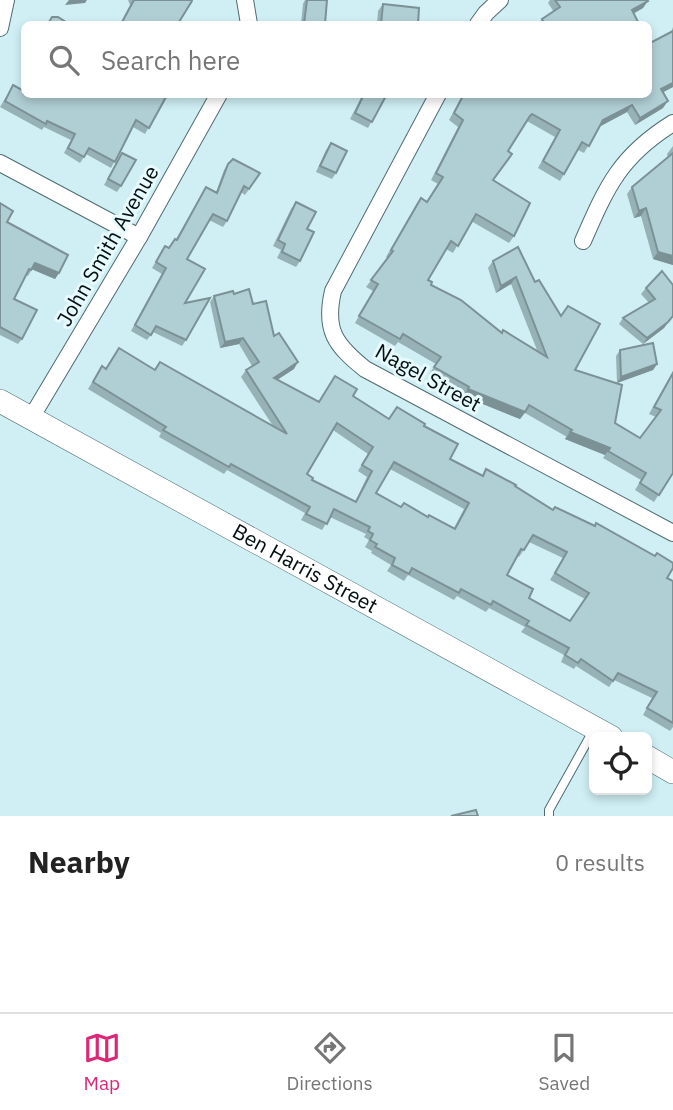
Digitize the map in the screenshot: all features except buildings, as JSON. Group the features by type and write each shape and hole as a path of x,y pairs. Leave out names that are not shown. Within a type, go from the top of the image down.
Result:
{"street":[{"path":"0,28 6,0"},
{"path":"245,0 248,21"},
{"path":"481,12 500,0"},
{"name":"John Smith Avenue","path":"31,418 139,237 217,98"},
{"name":"Nagel Street","path":"436,98 333,291 329,316 331,331 344,352 365,369 673,533"},
{"path":"583,241 605,192 628,157 648,138 673,123"},
{"path":"0,163 139,237"},
{"name":"Ben Harris Street","path":"0,401 600,732"},
{"path":"652,760 673,772"}],"lane":[{"path":"549,816 549,810 589,752"}]}
